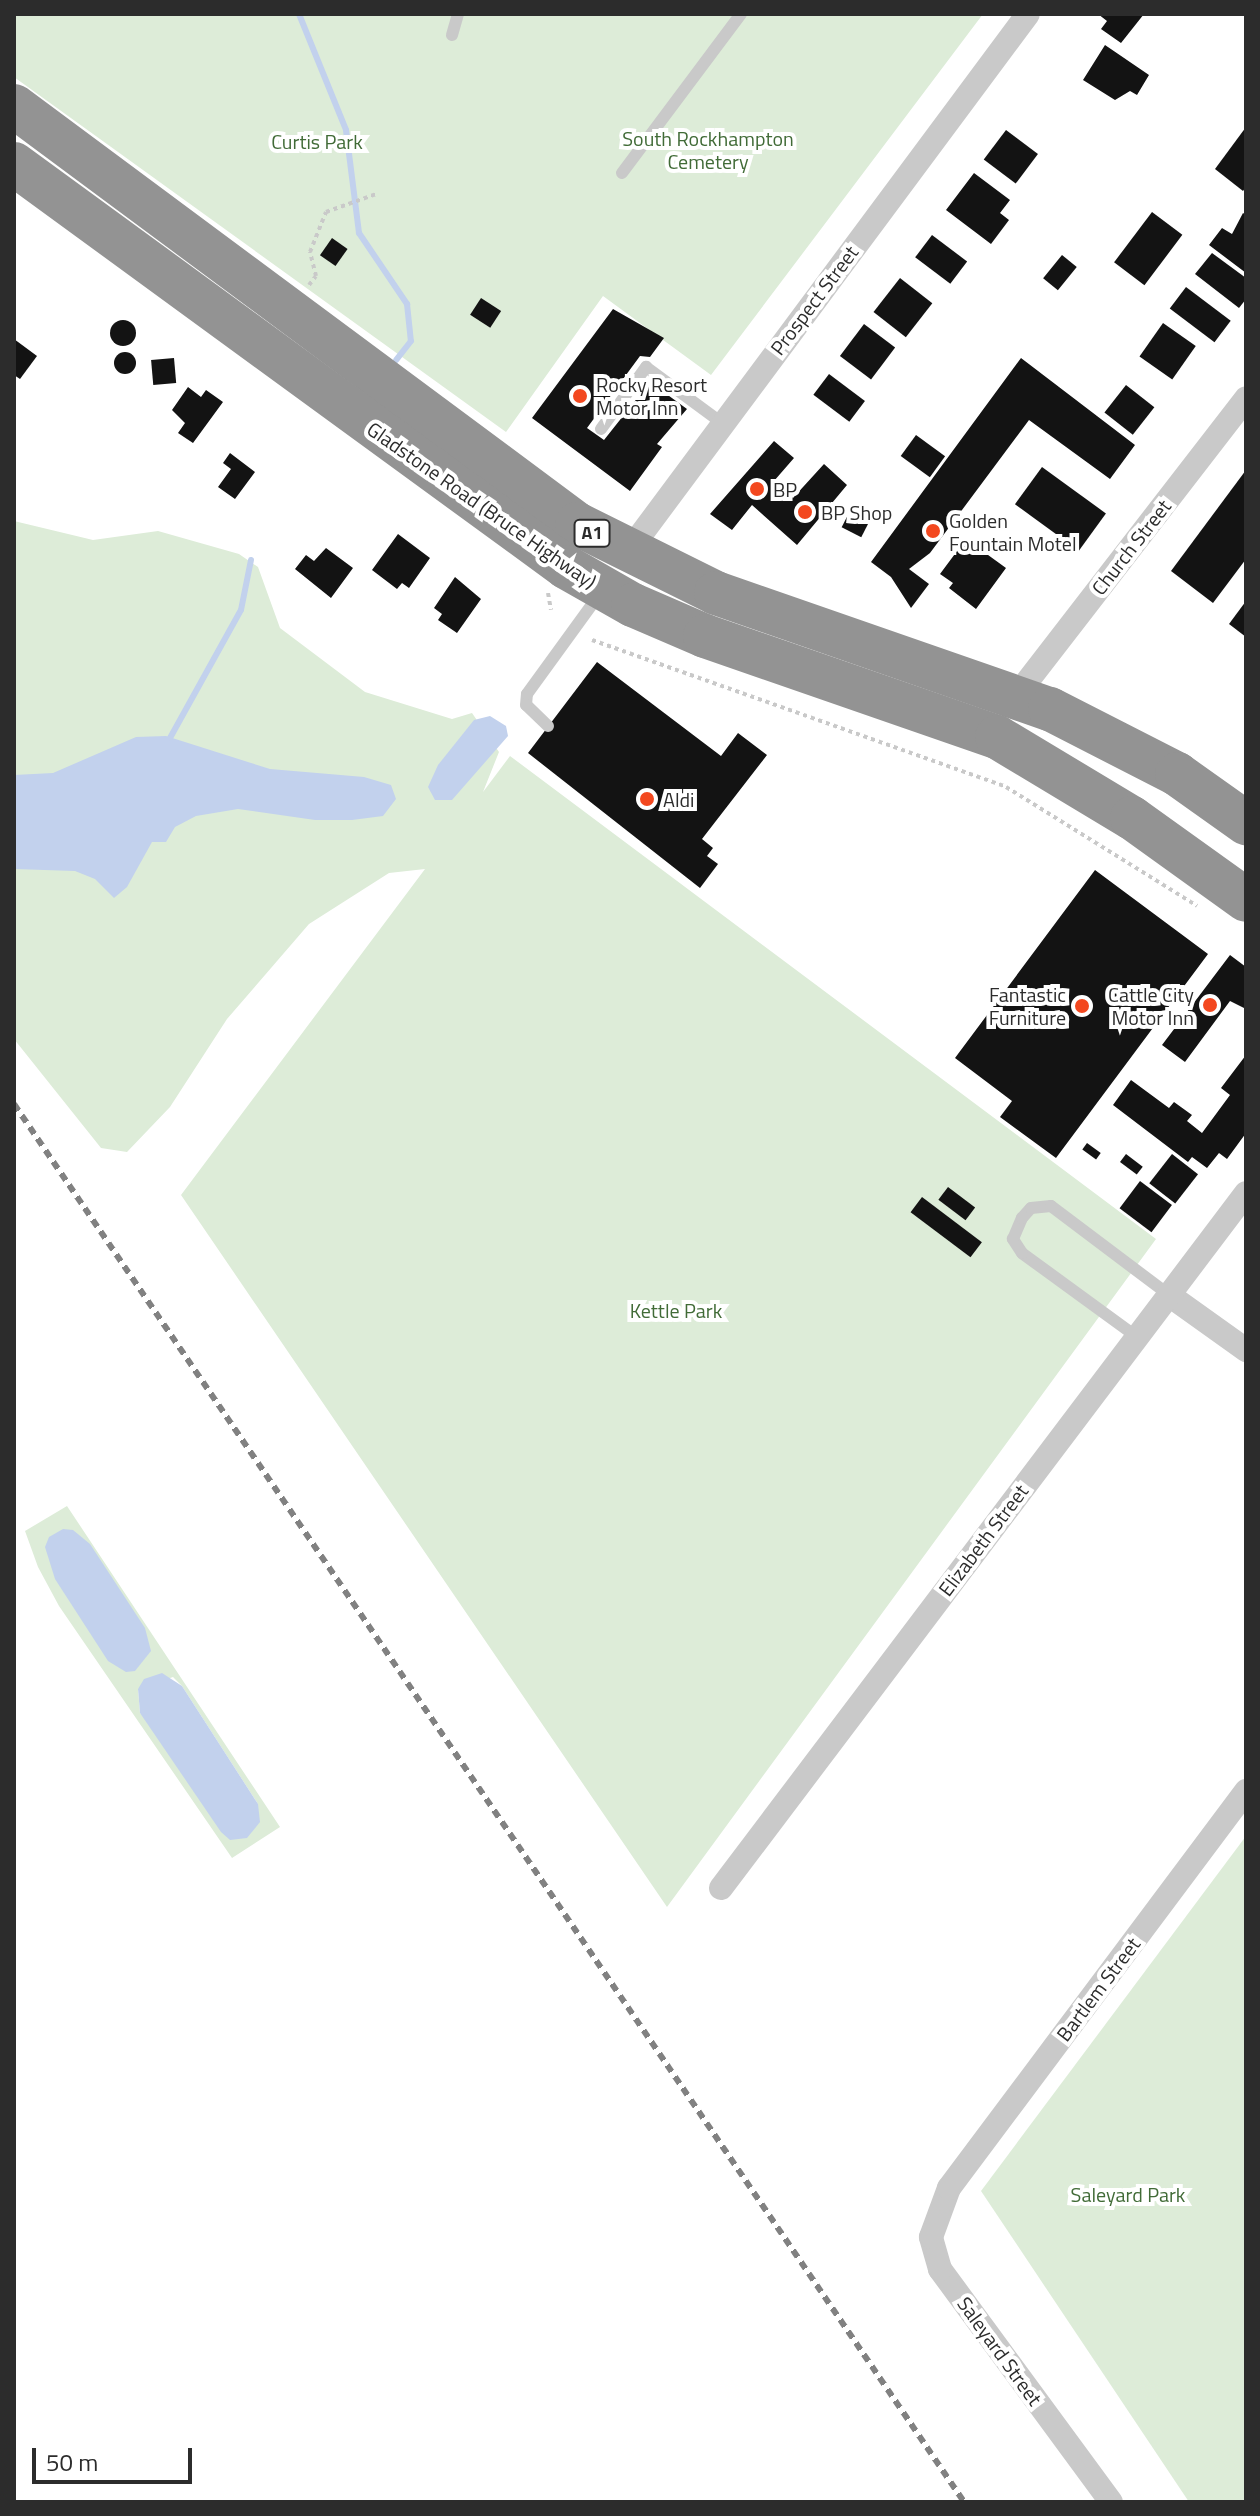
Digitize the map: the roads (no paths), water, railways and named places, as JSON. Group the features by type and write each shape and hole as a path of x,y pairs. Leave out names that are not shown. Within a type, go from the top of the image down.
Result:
{"highway":[{"name":"Gladstone Road (Bruce Highway)","path":"14,106 527,490 628,552 770,614 1016,696 1125,744 1246,823"},
{"name":"Gladstone Road (Bruce Highway)","path":"14,164 446,484 603,589 705,636 997,737 1132,818 1246,900"},
{"name":"Prospect Street","path":"603,589 628,552"}],"street":[{"name":"Prospect Street","path":"628,552 1028,14"},
{"name":"Church Street","path":"1016,696 1246,398"},
{"name":"Elizabeth Street","path":"721,1888 1246,1193"},
{"path":"1169,1295 1246,1350"},
{"name":"Bartlem Street","path":"949,2188 1246,1791"},
{"name":"Saleyard Street","path":"949,2188 931,2237 940,2269 1111,2502"}],"lane":[{"path":"452,35 458,14"},
{"path":"622,173 741,14"},
{"path":"601,429 646,367 722,423"},
{"path":"548,726 526,705 527,694 603,589"},
{"path":"1137,1337 1022,1253 1013,1239 1022,1218 1039,1205 1056,1209 1169,1295"}],"water":[{"path":"490,716 506,726 508,736 452,800 435,800 428,787 438,765 474,720"},
{"path":"166,736 270,769 364,777 391,785 396,799 383,816 352,820 315,820 238,809 196,816 175,827 166,842 152,842 127,887 114,898 95,879 75,871 14,869 14,775 53,773 136,737"},
{"path":"63,1529 73,1530 90,1544 145,1628 151,1651 135,1671 126,1672 108,1661 55,1579 45,1547 49,1537"},
{"path":"162,1673 182,1686 258,1804 260,1822 247,1838 230,1840 221,1832 140,1713 138,1689 144,1679"}],"waterway":[{"path":"299,14 346,130 359,233 407,304 411,341 396,360"},
{"path":"170,738 241,610 251,560"}],"railway":[{"path":"14,1104 964,2502"}],"place":[{"name":"Rocky Resort Motor Inn","path":"580,396"},
{"name":"BP","path":"757,489"},
{"name":"BP Shop","path":"805,512"},
{"name":"Golden Fountain Motel","path":"933,531"},
{"name":"Aldi","path":"647,799"},
{"name":"Cattle City Motor Inn","path":"1210,1005"},
{"name":"Fantastic Furniture","path":"1082,1006"}],"park label":[{"name":"Curtis Park","path":"317,141"},
{"name":"South Rockhampton Cemetery","path":"708,150"},
{"name":"Kettle Park","path":"676,1310"},
{"name":"Saleyard Park","path":"1128,2194"}]}
